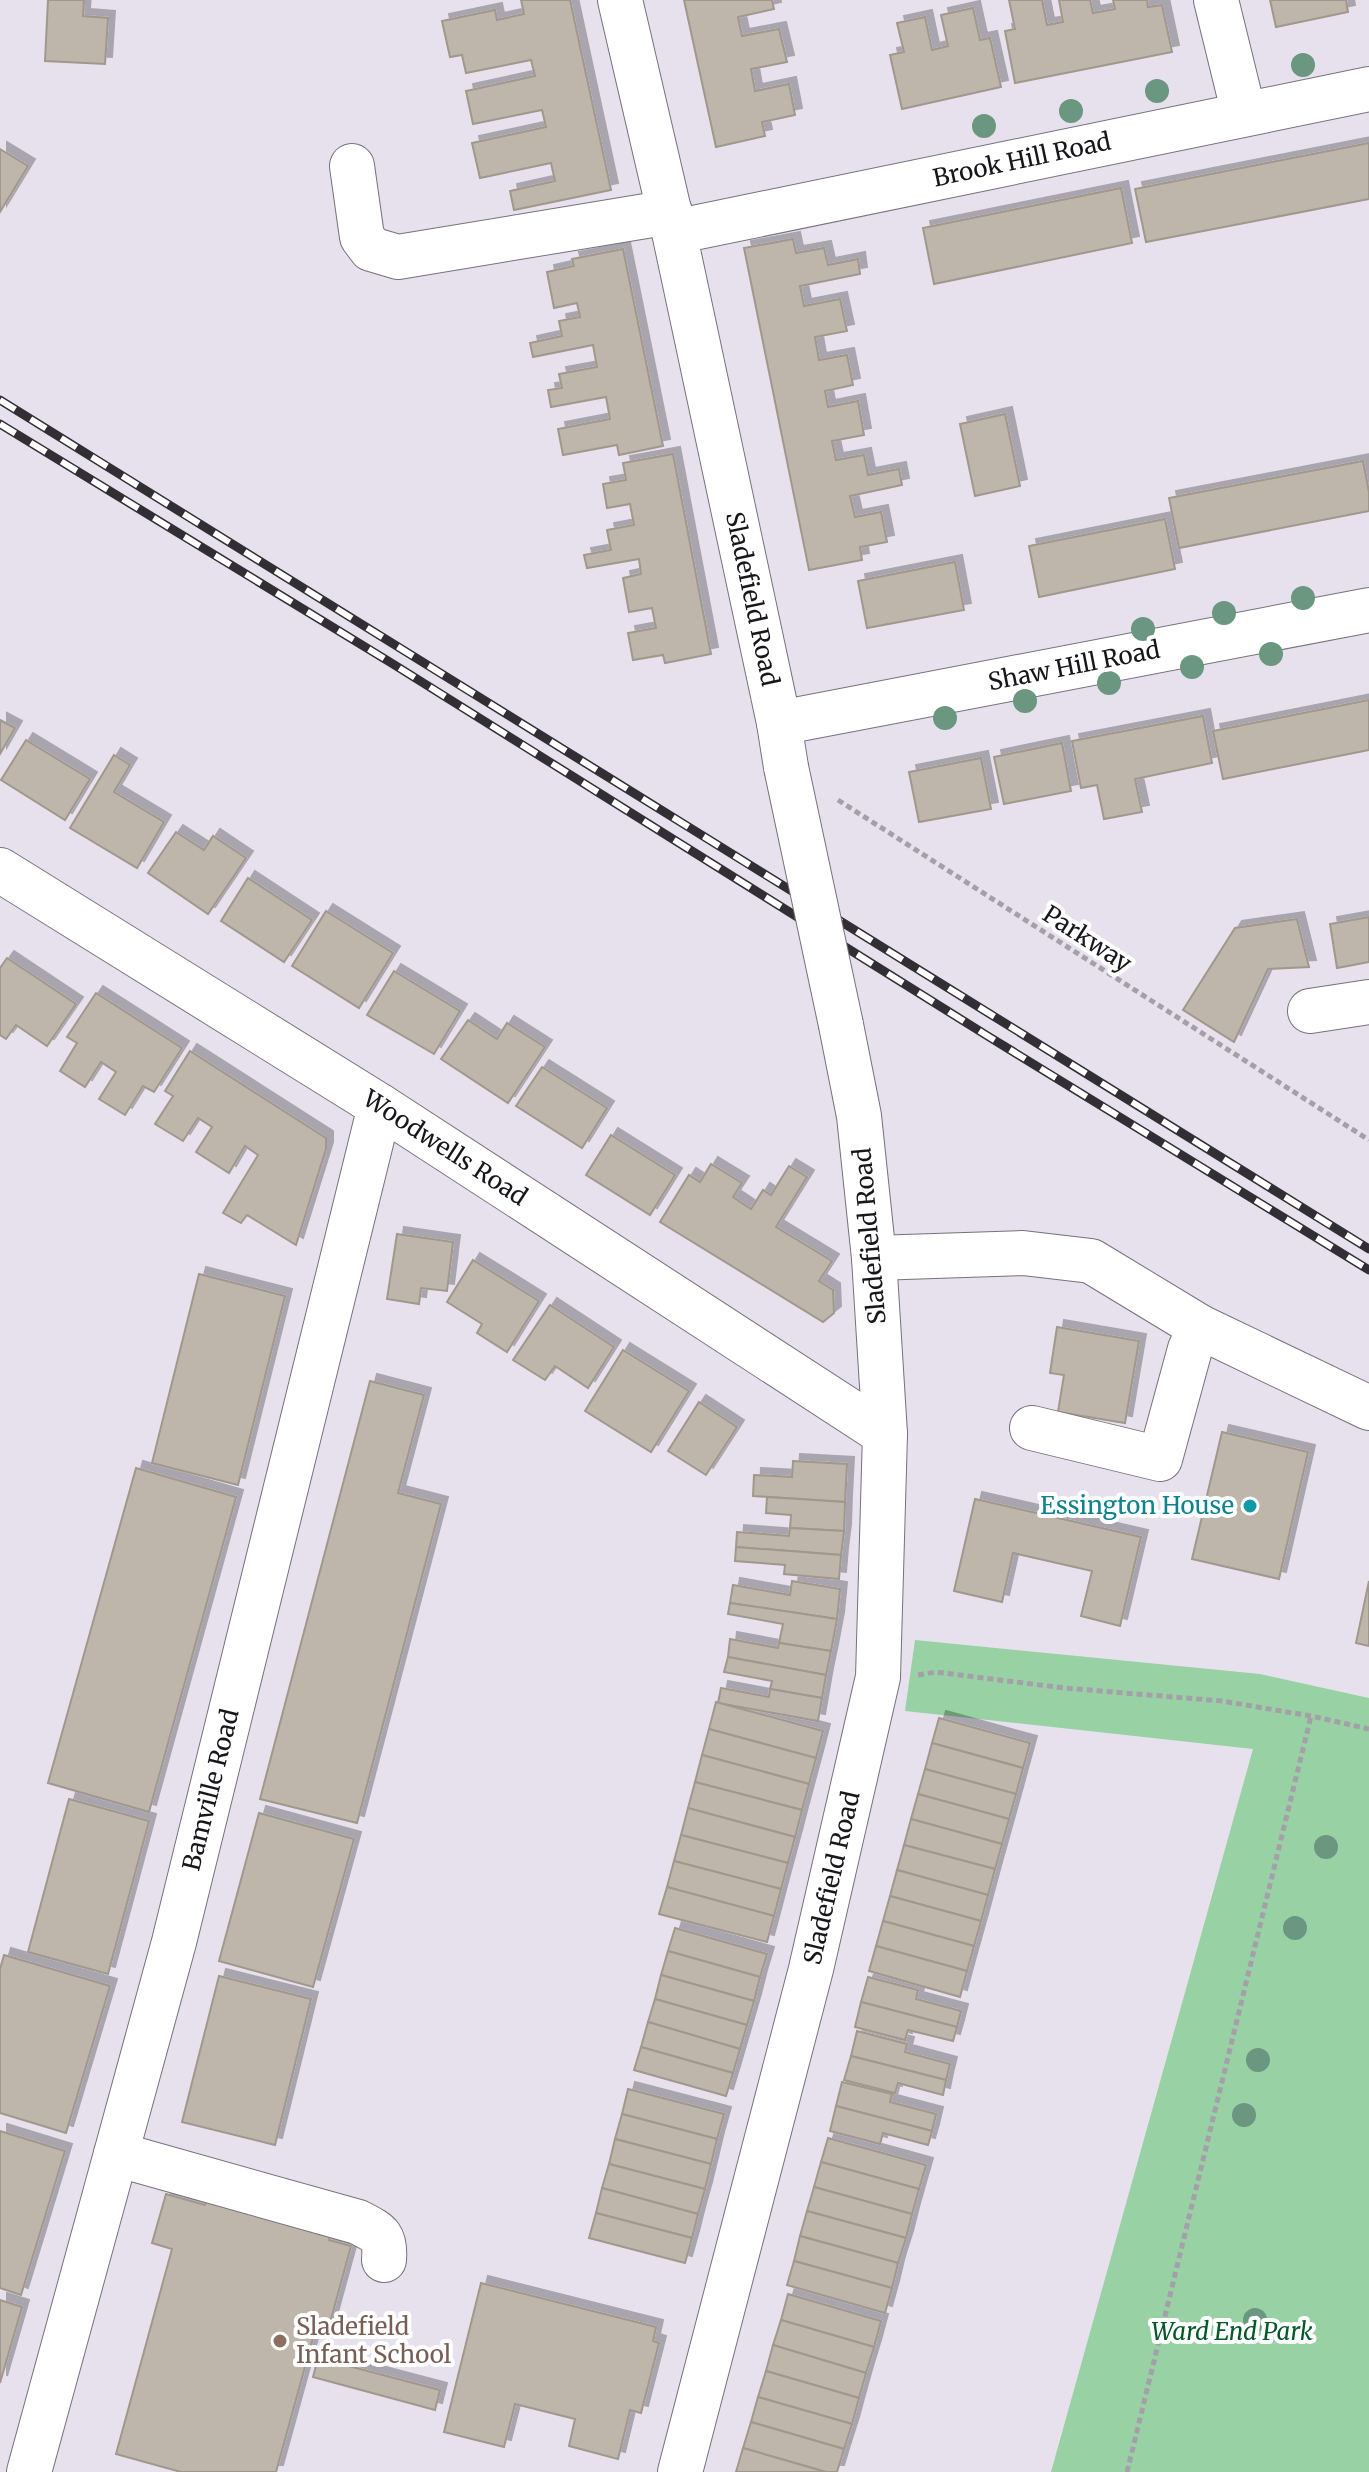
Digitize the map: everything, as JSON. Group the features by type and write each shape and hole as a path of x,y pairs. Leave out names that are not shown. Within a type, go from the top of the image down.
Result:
{"street":[{"name":"Sladefield Road","path":"620,0 672,222 859,1116 874,1258 885,1434 878,1677 811,1969 680,2472"},
{"path":"1216,0 1244,114"},
{"name":"Brook Hill Road","path":"352,166 362,237 371,249 398,257 672,222 1369,89"},
{"name":"Shaw Hill Road","path":"779,723 1369,610"},
{"name":"Woodwells Road","path":"0,870 380,1106 885,1434"},
{"path":"1310,1011 1369,1002"},
{"name":"Bamville Road","path":"29,2472 174,1942 380,1106"},
{"path":"874,1258 1023,1253 1091,1261 1200,1327 1369,1408"},
{"path":"1032,1428 1160,1459 1190,1349 1200,1327"},
{"path":"116,2154 358,2222 377,2232 386,2244 384,2260"}],"path":[{"name":"Parkway","path":"786,767 1369,1140"},
{"path":"878,1677 936,1672 1064,1688 1222,1701 1369,1729"},
{"path":"1127,2472 1311,1716"}],"green space":[{"name":"Ward End Park","path":"915,1640 1260,1674 1369,1698 1369,2472 1051,2472 1253,1749 905,1711"}],"building":[{"path":"48,0 84,0 83,16 108,18 105,64 45,61"},
{"path":"521,0 570,0 611,190 514,210 510,191 555,181 551,163 480,178 472,143 546,127 542,110 473,124 466,91 535,76 531,60 466,73 462,55 450,57 442,21 495,10 497,20 524,14"},
{"path":"684,0 772,0 774,9 738,17 742,36 779,29 787,62 751,69 755,91 789,84 795,115 762,122 765,136 716,147"},
{"path":"1009,0 1042,0 1047,25 1063,22 1059,0 1090,0 1093,13 1115,9 1113,0 1147,0 1148,7 1162,5 1172,52 1015,83 1005,31 1015,29"},
{"path":"1270,0 1346,0 1348,12 1276,27"},
{"path":"973,8 980,40 990,38 1001,87 902,109 890,55 904,52 897,23 925,17 932,50 948,46 941,15"},
{"path":"1369,143 1369,199 1146,242 1135,189"},
{"path":"0,149 28,166 0,212"},
{"path":"1121,188 1132,243 934,284 923,228"},
{"path":"793,239 796,253 824,248 828,265 858,259 860,274 800,286 804,306 840,299 847,331 815,337 819,360 847,355 853,385 825,391 828,407 858,401 864,435 832,441 836,460 864,455 868,475 899,469 902,485 850,496 855,517 881,512 887,542 860,547 862,560 809,570 744,248"},
{"path":"623,249 663,446 619,455 617,445 563,455 558,429 610,419 606,397 551,407 548,390 562,388 559,374 597,367 593,345 533,357 530,343 562,336 559,321 580,317 577,303 554,308 547,272 574,266 572,259"},
{"path":"1005,414 1020,486 975,496 960,424"},
{"path":"673,454 711,654 665,663 663,655 633,660 628,633 656,628 652,608 629,612 623,578 641,574 639,559 587,568 584,555 611,550 607,530 634,525 630,504 607,508 603,484 626,480 623,463"},
{"path":"1363,461 1369,511 1179,548 1169,498"},
{"path":"1165,519 1175,569 1039,597 1029,546"},
{"path":"955,562 964,610 867,628 858,581"},
{"path":"1369,700 1369,750 1223,779 1213,731"},
{"path":"1203,716 1212,763 1135,779 1142,812 1104,819 1097,785 1081,788 1072,741"},
{"path":"0,720 15,728 0,754"},
{"path":"26,740 90,779 65,820 1,780"},
{"path":"1062,743 1071,791 1004,804 994,757"},
{"path":"114,755 130,765 114,792 164,822 137,868 70,828"},
{"path":"981,758 991,809 919,822 909,772"},
{"path":"176,832 204,850 213,836 246,858 208,914 148,873"},
{"path":"248,878 312,920 284,962 221,921"},
{"path":"326,911 393,953 359,1008 292,966"},
{"path":"1369,917 1369,962 1337,968 1330,924"},
{"path":"1297,919 1309,967 1268,969 1234,1042 1183,1010 1235,928"},
{"path":"7,958 76,1004 47,1046 16,1025 6,1039 0,1035 0,968"},
{"path":"394,971 460,1011 434,1054 367,1015"},
{"path":"96,993 182,1048 154,1092 143,1086 125,1115 99,1099 116,1072 101,1062 85,1087 60,1071 77,1043 67,1037"},
{"path":"468,1020 497,1039 507,1023 545,1047 508,1103 441,1059"},
{"path":"190,1051 326,1138 326,1149 296,1245 247,1215 241,1223 223,1213 258,1155 245,1146 229,1173 196,1152 212,1127 198,1118 183,1141 155,1124 173,1096 165,1091"},
{"path":"542,1067 607,1108 582,1148 516,1106"},
{"path":"611,1135 675,1175 650,1215 586,1175"},
{"path":"711,1164 742,1183 733,1197 751,1209 763,1190 771,1195 789,1166 807,1177 776,1227 832,1261 819,1281 833,1290 834,1313 823,1322 660,1222 689,1175 700,1182"},
{"path":"397,1234 453,1242 447,1291 421,1288 419,1304 387,1299"},
{"path":"473,1260 539,1301 507,1352 477,1333 482,1324 447,1302"},
{"path":"199,1274 285,1296 238,1485 152,1463"},
{"path":"550,1305 614,1347 588,1388 555,1366 545,1380 513,1360"},
{"path":"1057,1327 1139,1341 1125,1423 1058,1412 1064,1375 1050,1373"},
{"path":"623,1350 689,1391 651,1452 585,1411"},
{"path":"370,1381 424,1395 398,1493 441,1504 357,1823 260,1799"},
{"path":"699,1402 737,1427 706,1475 668,1451"},
{"name":"Essington House","path":"1222,1432 1308,1452 1279,1579 1192,1559"},
{"path":"793,1461 847,1464 845,1502 753,1496 754,1475 792,1477"},
{"path":"136,1468 236,1497 149,1812 48,1783"},
{"path":"767,1497 845,1502 844,1531 790,1528 791,1515 766,1513"},
{"path":"975,1499 1141,1537 1120,1626 1081,1616 1092,1571 1013,1553 1002,1602 954,1591"},
{"path":"790,1528 844,1531 841,1555 736,1547 737,1532 789,1536"},
{"path":"736,1547 841,1555 839,1579 784,1574 785,1565 735,1561"},
{"path":"792,1581 840,1589 837,1619 730,1603 733,1585 790,1595"},
{"path":"1369,1581 1369,1646 1356,1643"},
{"path":"730,1603 837,1619 831,1651 779,1643 783,1624 728,1614"},
{"path":"730,1639 778,1648 779,1643 831,1651 826,1675 728,1657"},
{"path":"728,1657 826,1675 822,1698 770,1689 772,1681 724,1672"},
{"path":"721,1688 769,1697 770,1689 822,1698 818,1721 718,1703"},
{"path":"716,1702 823,1731 816,1758 709,1729"},
{"path":"939,1718 1030,1743 1023,1768 932,1743"},
{"path":"709,1729 816,1758 809,1784 702,1755"},
{"path":"932,1743 1023,1768 1016,1794 925,1769"},
{"path":"702,1755 809,1784 802,1810 695,1782"},
{"path":"925,1769 1016,1794 1009,1819 918,1794"},
{"path":"695,1782 802,1810 795,1837 688,1808"},
{"path":"918,1794 1009,1819 1002,1844 911,1819"},
{"path":"69,1799 149,1821 108,1974 28,1952"},
{"path":"688,1808 795,1837 788,1863 681,1835"},
{"path":"259,1813 354,1839 313,1987 219,1961"},
{"path":"911,1819 1002,1844 995,1869 904,1845"},
{"path":"681,1835 788,1863 781,1889 674,1861"},
{"path":"904,1845 995,1869 988,1895 897,1870"},
{"path":"674,1861 781,1889 774,1916 667,1887"},
{"path":"897,1870 988,1895 981,1921 890,1896"},
{"path":"667,1887 774,1916 767,1942 659,1914"},
{"path":"890,1896 981,1921 974,1946 883,1921"},
{"path":"883,1921 974,1946 967,1971 876,1946"},
{"path":"675,1928 767,1954 760,1977 668,1951"},
{"path":"876,1946 967,1971 960,1997 869,1971"},
{"path":"668,1951 760,1977 754,2001 661,1975"},
{"path":"4,1955 110,1986 66,2133 0,2113 0,1969"},
{"path":"661,1975 754,2001 747,2025 655,1999"},
{"path":"219,1976 311,1999 275,2145 182,2122"},
{"path":"868,1977 918,1990 916,1999 961,2011 957,2027 861,2002"},
{"path":"655,1999 747,2025 740,2049 648,2022"},
{"path":"861,2002 957,2027 953,2041 908,2030 905,2040 855,2027"},
{"path":"648,2022 740,2049 733,2073 641,2047"},
{"path":"857,2031 907,2044 905,2052 950,2064 946,2080 851,2056"},
{"path":"641,2047 733,2073 726,2096 634,2070"},
{"path":"851,2056 946,2080 943,2095 898,2083 895,2093 844,2080"},
{"path":"842,2082 892,2094 890,2102 936,2114 932,2131 836,2106"},
{"path":"628,2089 724,2114 717,2139 622,2114"},
{"path":"836,2106 932,2131 928,2145 883,2133 880,2144 830,2131"},
{"path":"622,2114 717,2139 711,2164 615,2139"},
{"path":"0,2131 65,2151 21,2295 0,2288"},
{"path":"828,2138 926,2165 919,2189 821,2162"},
{"path":"615,2139 711,2164 705,2189 609,2164"},
{"path":"821,2162 919,2189 912,2214 814,2187"},
{"path":"609,2164 705,2189 698,2214 602,2188"},
{"path":"210,2186 334,2221 329,2240 351,2246 328,2330 316,2327 276,2472 181,2472 116,2454 172,2249 152,2243 166,2194 205,2205"},
{"path":"814,2187 912,2214 906,2238 807,2211"},
{"path":"602,2188 698,2214 692,2238 596,2213"},
{"path":"807,2211 906,2238 898,2263 800,2236"},
{"path":"596,2213 692,2238 685,2263 589,2238"},
{"path":"800,2236 898,2263 892,2288 794,2261"},
{"path":"794,2261 892,2288 885,2313 787,2285"},
{"path":"481,2283 656,2327 653,2341 659,2343 641,2413 630,2410 618,2459 569,2446 575,2419 515,2404 504,2447 444,2432"},
{"path":"788,2294 881,2321 874,2347 781,2320"},
{"path":"0,2300 22,2307 0,2383"},
{"path":"781,2320 874,2347 866,2373 773,2345"},
{"path":"773,2345 866,2373 859,2398 766,2371"},
{"path":"318,2358 440,2390 435,2410 313,2377"},
{"path":"766,2371 859,2398 852,2424 758,2397"},
{"path":"758,2397 852,2424 844,2449 751,2422"},
{"path":"751,2422 844,2449 837,2472 826,2472 743,2448"},
{"path":"743,2448 826,2472 736,2472"}],"railway":[{"path":"0,400 1369,1249"},
{"path":"0,424 393,664 1369,1270"}],"place":[{"name":"Essington House","path":"1250,1506"},
{"name":"Sladefield Infant School","path":"280,2341"}]}
